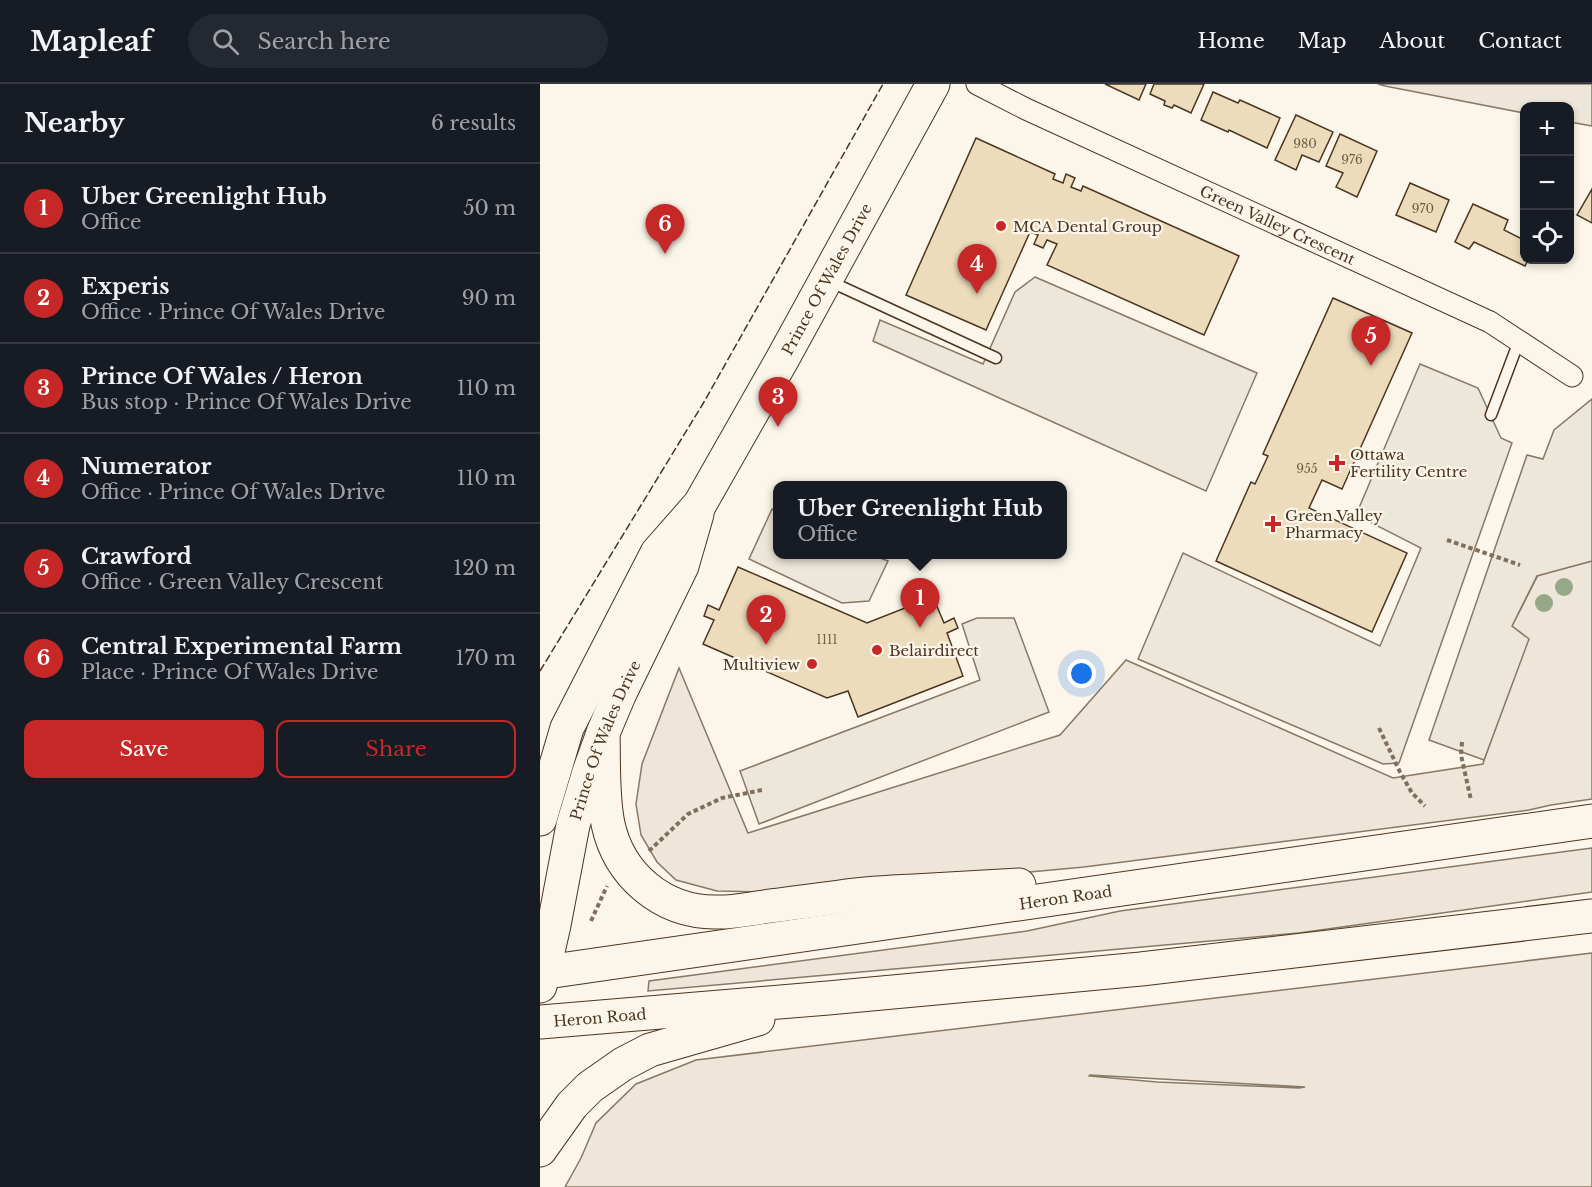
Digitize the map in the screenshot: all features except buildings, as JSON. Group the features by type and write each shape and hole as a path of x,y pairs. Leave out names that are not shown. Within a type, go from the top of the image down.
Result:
{"main road":[{"name":"Prince Of Wales Drive","path":"540,819 567,728 657,553 700,504 933,84"},
{"name":"Prince Of Wales Drive","path":"541,977 554,925 573,825 589,772 620,693 682,566 700,504"},
{"path":"540,770 567,728"},
{"path":"603,733 608,824 619,857 639,882 654,895 693,910 713,913 736,911 857,894 1032,884 1197,879"},
{"name":"Heron Road","path":"541,977 1592,821"},
{"name":"Heron Road","path":"540,1022 1141,969 1592,916"},
{"path":"540,1150 572,1105 590,1087 623,1064 650,1050 828,998"}],"street":[{"name":"Green Valley Crescent","path":"977,84 1026,109 1490,322 1572,376"}],"lane":[{"path":"826,279 996,358"},
{"path":"1491,415 1519,341"}],"path":[{"path":"1447,540 1520,565"},
{"path":"1379,728 1412,793 1425,806"},
{"path":"1462,742 1461,755 1471,800"},
{"path":"644,855 688,814 722,798 762,790"},
{"path":"591,921 612,880"}],"shaded area":[{"path":"1378,84 1592,84 1592,126 1574,123 1574,102 1520,102 1520,112"},
{"path":"1035,277 1257,373 1206,491 873,341 880,320 983,364 1015,292"},
{"path":"1420,364 1478,388 1501,438 1512,443 1399,763 1383,764 1138,659 1183,553 1380,646 1421,548 1356,515"},
{"path":"1592,399 1592,561 1537,576 1512,626 1529,639 1484,760 1429,740 1527,455 1543,459 1554,430"},
{"path":"772,509 773,559 883,559 888,561 869,601 842,603 749,559"},
{"path":"1592,561 1592,799 1529,810 1084,867 766,892 717,891 676,880 657,862 641,835 636,804 642,764 679,668 748,833 1060,735 1126,660 1393,778 1483,764 1528,639 1512,626 1538,575"},
{"path":"977,618 1014,618 1049,712 759,824 740,771 980,680 962,624"},
{"path":"1592,848 1592,892 1299,933 648,991 649,981 1027,931 1120,911"},
{"path":"1592,953 1592,1187 565,1187 596,1123 636,1084 696,1060","holes":["1090,1075 1305,1087 1157,1082"]}],"fence":[{"path":"540,671 704,402 883,84"}],"place":[{"name":"MCA Dental Group","path":"1001,226"},
{"name":"Central Experimental Farm","path":"665,254"},
{"name":"Numerator","path":"977,294"},
{"name":"Crawford","path":"1371,366"},
{"name":"Prince Of Wales / Heron","path":"778,427"},
{"name":"Ottawa Fertility Centre","path":"1337,463"},
{"name":"Green Valley Pharmacy","path":"1273,524"},
{"name":"Uber Greenlight Hub","path":"920,628"},
{"name":"Experis","path":"766,645"},
{"name":"Belairdirect","path":"877,650"},
{"name":"Multiview","path":"812,664"}]}
